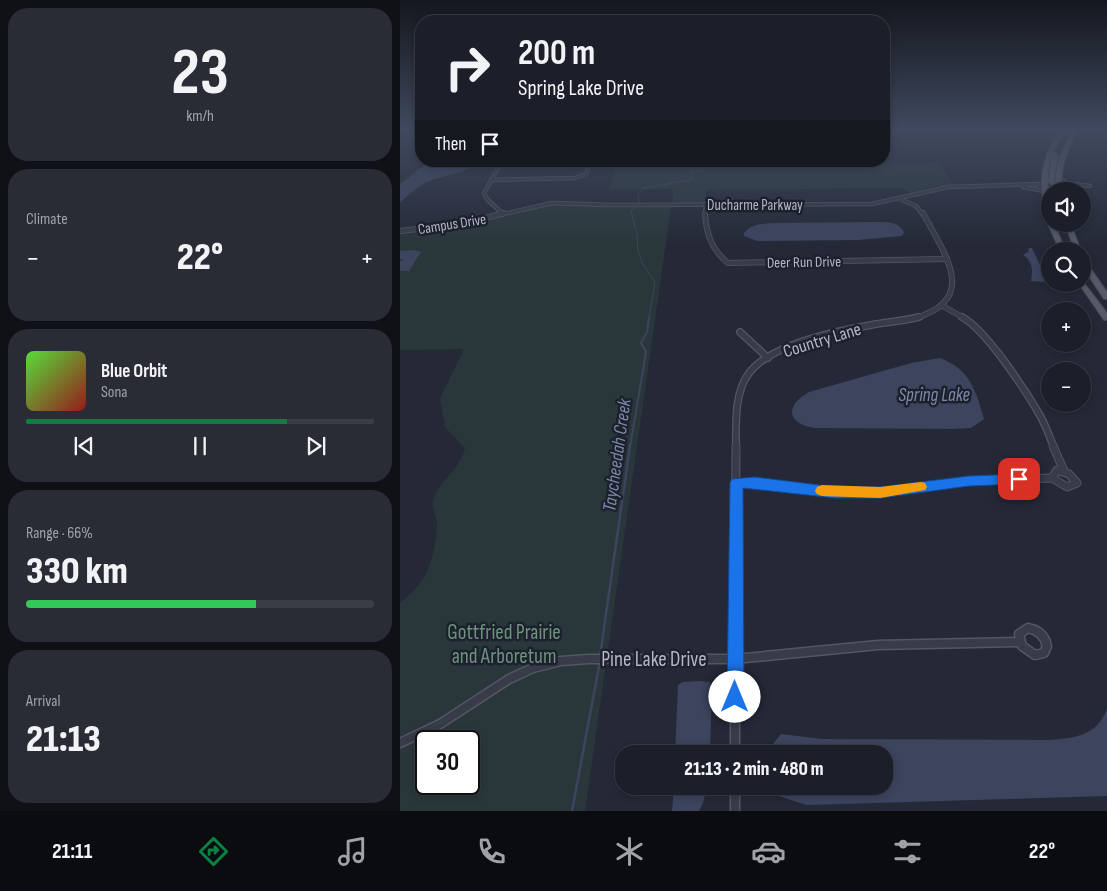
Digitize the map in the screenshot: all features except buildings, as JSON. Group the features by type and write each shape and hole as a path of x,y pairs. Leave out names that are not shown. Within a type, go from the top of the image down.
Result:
{"main road":[{"path":"1043,182 1045,169"},
{"path":"1051,182 1053,169"},
{"path":"1058,182 1060,169"},
{"path":"1068,232 1071,236"},
{"path":"1070,232 1074,242"},
{"path":"1091,273 1107,297"},
{"path":"1088,292 1107,318"}],"street":[{"path":"497,169 484,194 503,214"},
{"path":"491,180 576,178 586,174 588,169"},
{"path":"1058,176 1065,182"},
{"name":"Ducharme Parkway","path":"503,214 552,203 632,205 872,204 902,200 942,188 1041,184"},
{"name":"Ducharme Parkway","path":"1006,185 1041,190"},
{"path":"902,200 916,206 922,212 947,259 954,280 946,300 941,305 972,322 1009,368 1039,413 1064,471"},
{"name":"Deer Run Drive","path":"706,204 704,223 710,243 719,256 728,263 947,259"},
{"name":"Campus Drive","path":"400,231 449,226 503,214"},
{"name":"Country Lane","path":"735,745 736,413 741,388 750,372 768,358 818,338 870,326 910,320 941,305"},
{"path":"740,332 768,358"},
{"path":"737,483 772,484 835,492 880,492 969,481 1052,478 1067,487 1074,486 1077,483 1075,478 1064,471 1057,470 1052,478"},
{"name":"Pine Lake Drive","path":"400,743 440,724 519,674 553,663 594,659 735,659 878,645 1019,642"},
{"path":"735,795 735,811"}],"green space":[{"path":"616,169 943,169 953,185 931,187 912,193 900,188 706,190 705,203 672,203 673,189 609,190"},
{"name":"Gottfried Prairie and Arboretum","path":"558,204 671,207 585,811 400,811 400,603 426,575 432,558 437,526 433,500 439,487 459,463 465,448 445,427 440,398 464,349 400,350 400,233 466,225 532,208"}],"water":[{"path":"420,169 469,169 423,184 400,203 400,184"},
{"path":"887,222 901,228 904,232 902,236 858,240 757,241 744,236 744,233 756,225 771,223"},
{"path":"1029,248 1032,248 1041,267 1041,282 1031,281 1032,266 1023,255 1028,252"},
{"path":"414,250 421,252 409,271 400,271 400,261 404,259 400,259 400,251"},
{"name":"Spring Lake","path":"940,358 958,368 965,375 978,399 984,419 971,428 815,428 799,423 792,414 795,403 809,392 911,363"},
{"path":"683,682 709,682 712,685 710,745 675,745 678,685"},
{"path":"1107,709 1107,796 806,805 776,795 893,795 893,745 772,745 781,734 822,739 1048,740 1075,737 1083,734 1090,731 1102,718"},
{"path":"673,795 705,795 699,811 672,811"}],"waterway":[{"name":"Taycheedah Creek","path":"649,318 655,282 643,264 638,251 637,234 631,211 639,202 638,195 644,188 690,180 692,178 690,173 703,169"},
{"name":"Taycheedah Creek","path":"630,447 646,352 641,343 647,332 649,317"},
{"name":"Taycheedah Creek","path":"600,656 630,446"},
{"name":"Taycheedah Creek","path":"572,811 600,661"}],"slow traffic":[{"path":"822,491 880,492 921,487"}],"route":[{"path":"735,697 737,483 755,482 835,492 880,492 969,481 1019,479"}]}
